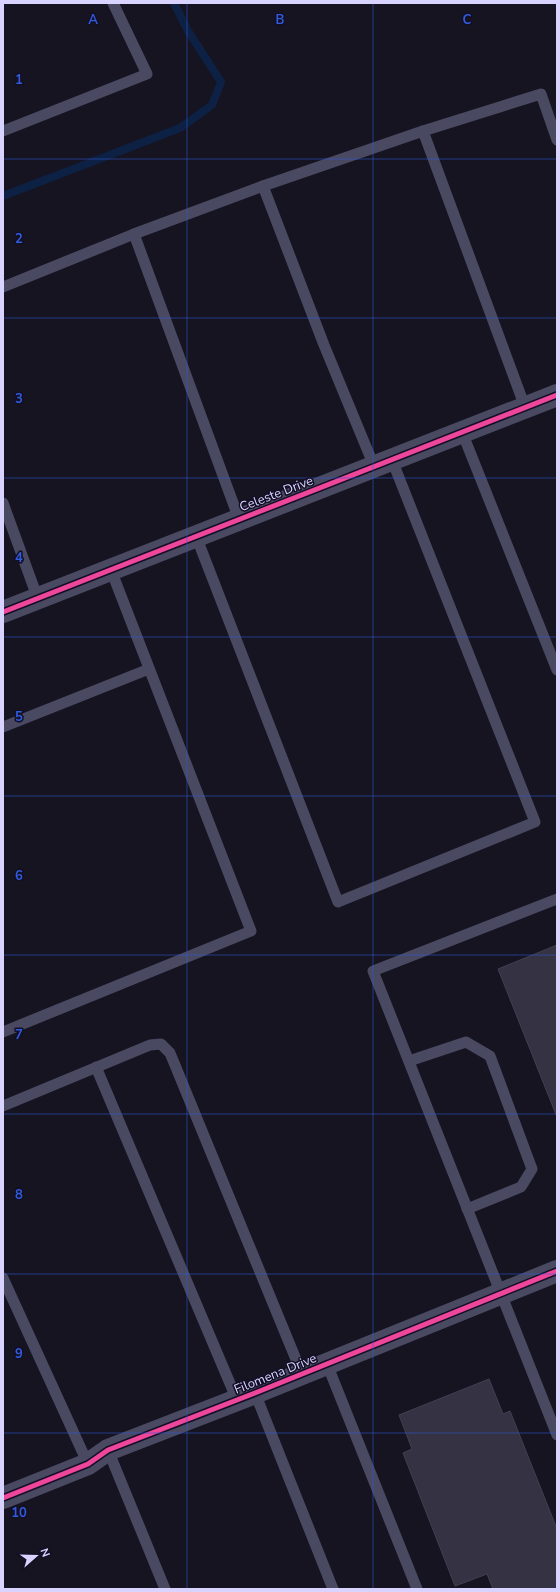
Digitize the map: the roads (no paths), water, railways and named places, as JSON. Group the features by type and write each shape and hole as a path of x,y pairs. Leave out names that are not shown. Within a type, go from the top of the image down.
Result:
{"street":[{"name":"Celeste Drive","path":"3,612 557,395"},
{"name":"Filomena Drive","path":"3,1498 88,1464 108,1450 246,1397 557,1271"}],"lane":[{"path":"3,131 147,74 113,3"},
{"path":"3,287 134,234 263,186 423,131 541,94 557,140"},
{"path":"423,131 525,407"},
{"path":"196,536 338,902 535,822 383,463 324,344 263,186"},
{"path":"134,234 239,519"},
{"path":"462,432 557,670"},
{"path":"3,504 38,599"},
{"path":"3,1032 251,931 111,570"},
{"path":"3,726 149,669"},
{"path":"557,899 373,971 557,1435"},
{"path":"409,1061 466,1042 490,1056 532,1169 521,1187 467,1209"},
{"path":"3,1106 150,1045 161,1044 170,1053 302,1374"},
{"path":"96,1067 333,1589"},
{"path":"3,1278 88,1464"},
{"path":"327,1364 417,1589"},
{"path":"108,1450 165,1589"}],"waterway":[{"path":"3,196 180,128 212,105 221,82 188,31 174,3"}]}
